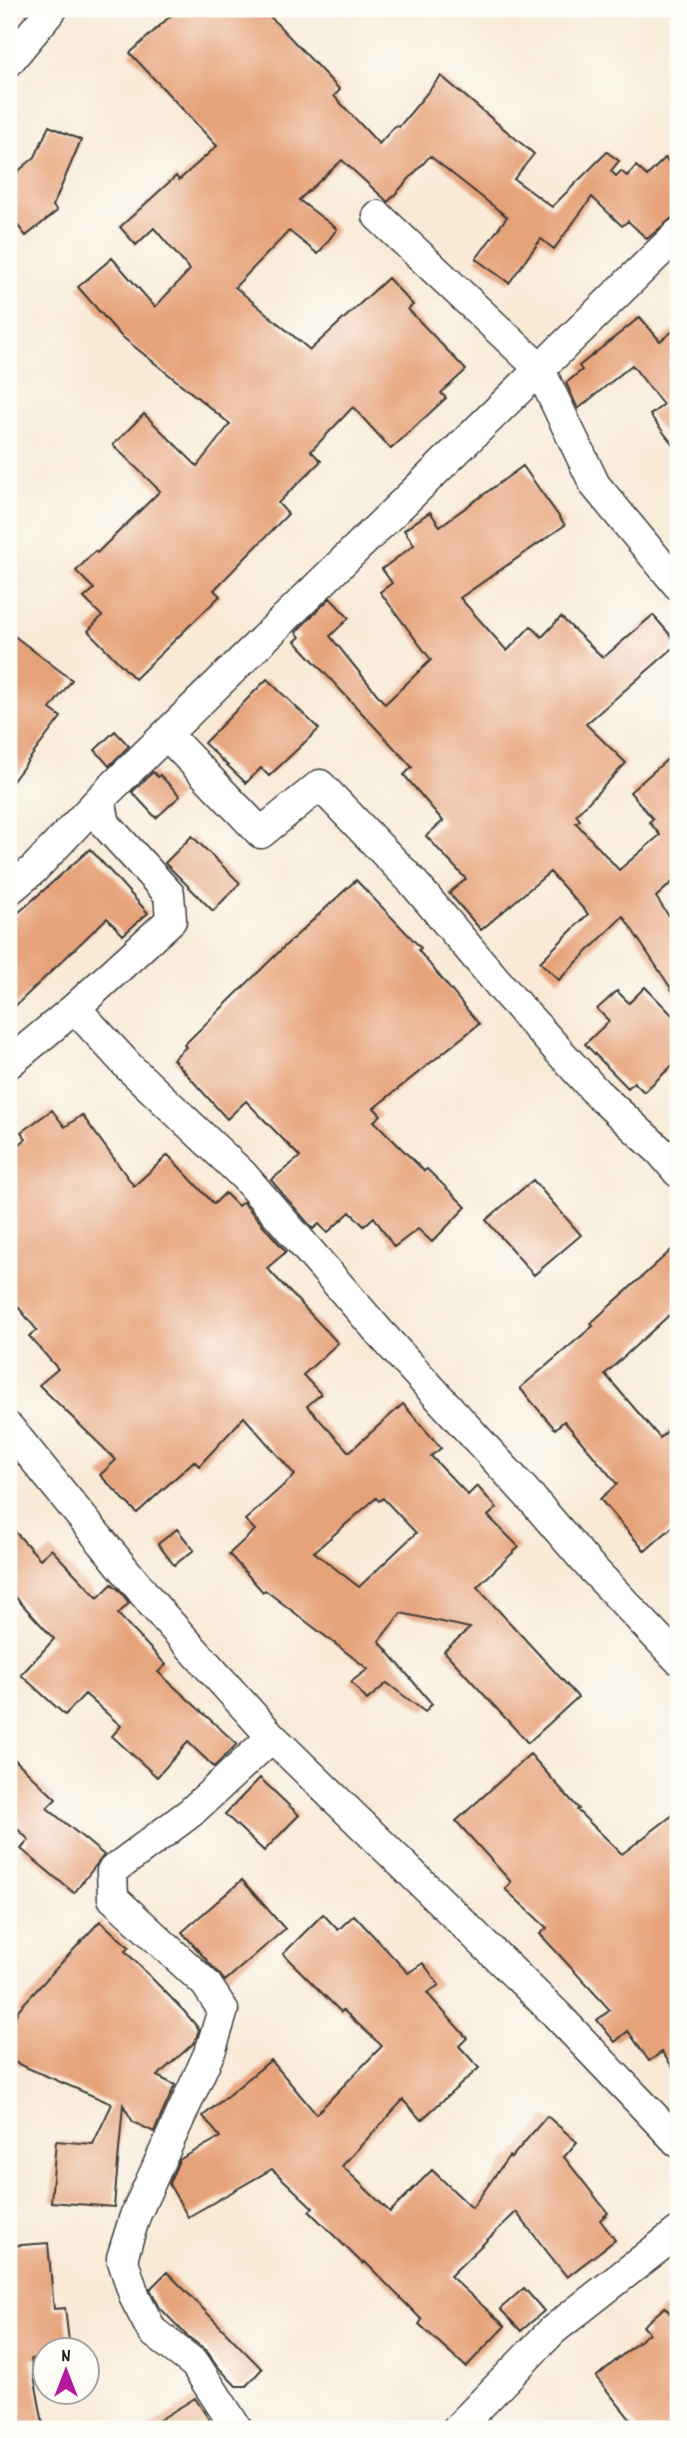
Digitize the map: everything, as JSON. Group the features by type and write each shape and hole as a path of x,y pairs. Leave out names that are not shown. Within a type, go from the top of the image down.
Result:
{"street":[{"path":"9,61 52,9"},
{"path":"378,216 539,368 595,485 678,585"},
{"path":"9,890 34,869 100,799 678,234"},
{"path":"167,735 261,833 320,785 412,881 510,997 597,1093 661,1152 678,1172"},
{"path":"9,1063 75,1008 171,920 169,894 105,824 100,799"},
{"path":"75,1008 129,1067 243,1174 381,1334 587,1563 678,1659"},
{"path":"13,1442 155,1607 272,1737 556,2014 678,2143"},
{"path":"237,2429 195,2364 152,2331 135,2298 122,2258 135,2216 211,2049 223,2010 206,1984 113,1898 112,1871 190,1813 272,1737"},
{"path":"457,2429 553,2330 678,2232"}],"building":[{"path":"178,9 263,9 340,90 334,96 379,144 396,125 399,127 441,76 534,154 514,179 552,207 607,152 619,161 611,171 616,176 621,171 627,176 636,166 647,176 665,158 678,171 678,213 647,239 628,221 622,226 592,197 554,249 541,239 509,283 476,259 507,217 430,156 388,202 342,160 299,200 337,229 318,254 289,231 235,287 310,350 388,278 413,305 408,309 466,370 441,393 446,398 391,449 353,407 311,451 321,461 278,503 288,514 214,590 220,596 135,679 88,631 102,616 84,598 94,589 76,571 160,491 113,445 144,414 197,466 230,424 120,335 78,287 112,258 155,307 190,270 154,228 136,245 120,227 176,176 179,180 217,146 130,53"},
{"path":"49,126 81,140 53,206 57,211 26,236 9,215 9,179 35,157"},
{"path":"640,317 660,341 678,327 678,451 650,415 663,405 632,365 578,409 566,383 582,370 579,366"},
{"path":"523,466 565,525 460,598 507,651 531,626 542,637 561,617 603,658 653,615 678,644 586,724 626,763 576,815 580,820 576,823 619,870 660,835 649,822 653,819 630,792 678,750 678,877 656,897 678,930 678,999 623,916 559,980 540,962 588,914 550,872 481,930 449,893 466,879 426,836 443,821 404,775 412,767 295,641 300,637 296,632 330,598 349,618 330,636 385,704 431,660 380,592 392,583 382,569 414,545 404,530 430,512 440,526"},
{"path":"9,632 72,680 50,709 61,717 9,786"},
{"path":"267,679 319,729 269,776 261,768 246,783 204,743"},
{"path":"115,731 129,746 109,766 95,750"},
{"path":"153,772 158,777 160,775 180,796 156,818 132,792"},
{"path":"192,836 240,883 213,911 165,863"},
{"path":"90,849 148,913 123,935 107,918 9,1012 9,921"},
{"path":"356,880 421,948 418,950 479,1024 374,1108 381,1115 374,1121 424,1171 427,1169 466,1207 432,1242 418,1229 394,1247 374,1217 364,1226 350,1212 327,1233 319,1224 313,1229 271,1180 300,1157 246,1101 227,1119 173,1059 285,946"},
{"path":"645,987 678,1021 678,1060 644,1092 634,1082 628,1088 585,1044 609,1021 597,1009 617,991 629,1003"},
{"path":"52,1110 65,1127 82,1115 134,1186 168,1155 214,1204 225,1193 238,1206 243,1202 286,1252 267,1268 338,1343 303,1375 321,1394 307,1406 349,1452 403,1404 441,1448 431,1456 468,1495 477,1486 497,1508 488,1516 519,1547 477,1587 578,1697 528,1743 444,1651 470,1628 401,1613 379,1641 432,1704 425,1712 387,1683 367,1700 351,1682 368,1669 265,1590 263,1592 229,1554 255,1530 245,1520 295,1475 244,1417 199,1466 194,1461 137,1513 100,1475 116,1460 39,1385 58,1369 29,1336 37,1330 9,1296 9,1152 26,1139 21,1132","holes":["376,1498 379,1501 383,1498 416,1533 359,1587 314,1552"]},
{"path":"533,1180 581,1235 534,1275 486,1220"},
{"path":"678,1244 678,1307 605,1374 660,1438 678,1421 678,1522 645,1551 600,1499 617,1484 564,1421 555,1429 520,1388 593,1326 591,1323"},
{"path":"9,1525 40,1559 51,1549 98,1598 112,1584 120,1591 129,1603 118,1614 166,1665 158,1672 237,1744 214,1767 188,1742 157,1777 112,1736 121,1726 85,1694 65,1715 21,1675 54,1639 9,1590"},
{"path":"177,1529 194,1550 174,1565 158,1544"},
{"path":"9,1754 56,1799 47,1808 104,1855 74,1893 21,1849 29,1840 9,1821"},
{"path":"530,1754 579,1809 577,1810 622,1854 678,1811 678,2075 662,2052 649,2061 628,2031 615,2042 597,2020 610,2010 540,1934 547,1928 505,1889 511,1882 456,1821"},
{"path":"260,1778 299,1815 264,1851 225,1814"},
{"path":"242,1880 285,1929 225,1981 182,1932"},
{"path":"323,1914 338,1930 354,1915 408,1973 423,1963 439,1985 427,1993 467,2038 459,2046 479,2068 421,2120 403,2100 342,2166 390,2212 432,2170 472,2208 509,2156 511,2158 547,2116 577,2142 564,2157 608,2213 600,2220 615,2240 567,2277 516,2212 450,2276 505,2326 466,2367 419,2324 422,2320 365,2262 363,2264 309,2211 313,2208 272,2169 188,2217 169,2184 179,2160 220,2137 203,2116 271,2060 316,2114 382,2046 343,2010 341,2012 283,1954"},
{"path":"100,1921 129,1947 125,1951 199,2029 195,2042 157,2076 175,2085 154,2132 133,2122 123,2105 114,2207 51,2202 56,2141 93,2144 112,2104 9,2060 9,2030 18,2010"},
{"path":"48,2243 54,2309 65,2308 68,2336 32,2336 32,2406 40,2406 44,2429 9,2429 9,2246"},
{"path":"167,2272 262,2369 246,2386 236,2386 206,2350 187,2336 160,2308 150,2289"},
{"path":"524,2288 544,2311 521,2331 500,2309"},
{"path":"665,2307 678,2323 678,2429 638,2429 596,2377 649,2333 643,2326"},
{"path":"195,2398 215,2429 145,2429"}]}
